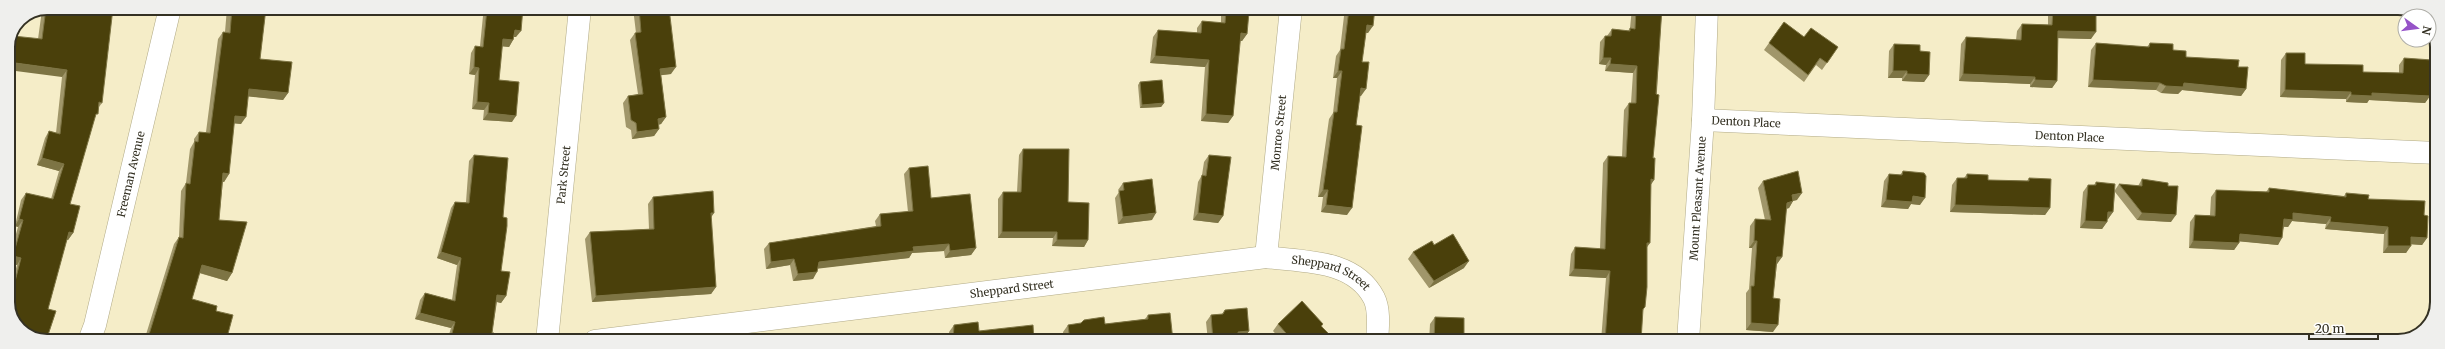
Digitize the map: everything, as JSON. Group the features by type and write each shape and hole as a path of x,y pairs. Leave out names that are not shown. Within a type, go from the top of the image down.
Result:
{"street":[{"name":"Freeman Avenue","path":"91,334 168,15"},
{"name":"Park Street","path":"548,334 579,15"},
{"name":"Monroe Street","path":"1266,257 1290,15"},
{"name":"Mount Pleasant Avenue","path":"1688,334 1703,120 1707,15"},
{"name":"Denton Place","path":"1703,120 2430,153"},
{"name":"Sheppard Street","path":"651,334 1266,257 1333,266 1351,274 1365,284 1375,299 1378,319 1378,334"}],"building":[{"path":"45,15 112,15 102,103 99,102 98,114 96,114 70,204 80,206 73,233 69,232 48,309 56,311 48,334 33,331 24,325 18,316 15,304 15,281 21,258 15,256 15,249 23,220 19,219 26,193 53,199 64,164 42,158 49,131 60,134 67,70 15,63 17,36 42,39"},
{"path":"231,15 265,15 260,59 292,62 288,93 249,89 246,117 235,116 229,174 223,173 219,220 247,222 232,273 202,265 192,299 217,306 216,311 233,315 228,334 149,334 179,237 183,238 186,183 190,184 195,141 198,142 199,132 210,133 223,32 230,33"},
{"path":"486,15 522,15 521,31 515,30 513,40 503,39 499,80 519,82 516,116 488,113 489,103 477,102 479,68 474,67 475,46 483,47"},
{"path":"640,15 670,15 676,67 660,69 666,117 658,119 659,129 637,132 636,123 631,120 628,96 643,94 635,33 641,32"},
{"path":"1226,15 1249,15 1247,34 1241,33 1233,116 1206,114 1209,60 1155,56 1158,30 1201,33 1202,21 1225,23"},
{"path":"1348,15 1374,15 1373,26 1367,25 1362,62 1369,62 1366,89 1361,88 1356,125 1362,126 1352,208 1326,205 1328,190 1323,190 1334,112 1337,112 1342,71 1338,71 1341,49 1344,49"},
{"path":"1636,15 1662,15 1656,94 1659,95 1653,158 1655,158 1654,180 1651,179 1650,243 1647,243 1647,287 1645,307 1643,309 1641,334 1606,334 1610,271 1574,269 1575,247 1605,249 1608,156 1626,157 1629,103 1636,103 1637,66 1610,64 1611,58 1603,58 1605,36 1611,36 1612,29 1630,31 1630,28 1635,29"},
{"path":"2053,15 2096,15 2096,32 2058,31 2057,81 2035,80 2035,77 1963,74 1966,37 2021,40 2022,24 2052,25"},
{"path":"1784,22 1804,37 1811,28 1838,47 1827,63 1820,58 1808,75 1769,43"},
{"path":"2096,43 2149,47 2150,43 2173,44 2173,50 2186,51 2186,57 2239,60 2238,67 2248,67 2246,89 2184,83 2183,87 2166,86 2160,83 2093,80"},
{"path":"1894,44 1920,45 1920,51 1930,52 1929,75 1907,74 1907,71 1893,71"},
{"path":"2286,53 2305,53 2305,64 2363,65 2363,72 2403,73 2404,58 2430,60 2430,96 2372,93 2372,96 2351,95 2351,92 2285,90"},
{"path":"1162,80 1164,103 1142,105 1140,82"},
{"path":"1023,149 1069,149 1068,202 1089,203 1088,240 1057,240 1057,232 1002,232 1003,192 1021,192"},
{"path":"474,155 508,158 503,217 507,218 507,226 501,271 510,272 506,296 497,295 492,333 494,334 452,334 455,322 420,313 425,293 455,301 461,258 441,252 455,202 469,203"},
{"path":"1209,155 1231,157 1223,216 1198,213 1202,175 1206,176"},
{"path":"928,166 931,198 970,194 976,248 950,251 949,244 913,247 914,251 819,262 817,272 798,274 794,259 771,262 769,243 881,226 880,214 913,211 909,168"},
{"path":"1798,171 1802,193 1792,195 1793,201 1787,203 1782,257 1777,257 1773,298 1780,299 1778,325 1751,323 1751,286 1754,286 1757,241 1754,241 1755,219 1771,220 1763,181"},
{"path":"1903,171 1924,173 1926,176 1925,198 1913,196 1912,202 1886,200 1889,174 1902,175"},
{"path":"1967,174 1988,175 1988,180 2029,181 2029,178 2051,179 2050,208 1955,205 1957,178 1967,178"},
{"path":"1152,179 1156,213 1123,217 1119,191 1124,190 1123,183"},
{"path":"2142,179 2168,183 2168,186 2178,186 2176,215 2142,213 2119,184 2142,186"},
{"path":"2096,182 2115,184 2113,212 2108,212 2107,222 2085,221 2088,185 2096,185"},
{"path":"2269,188 2346,197 2346,193 2369,195 2368,199 2425,201 2424,215 2428,216 2427,238 2411,237 2411,246 2388,246 2388,227 2330,222 2331,217 2293,213 2293,220 2284,219 2282,238 2240,234 2239,243 2193,241 2195,215 2215,216 2216,190 2269,192"},
{"path":"713,191 714,213 711,213 716,287 596,296 590,232 654,229 653,197"},
{"path":"1453,234 1469,261 1434,281 1413,252 1432,241 1434,245"},
{"path":"1302,301 1323,324 1321,326 1329,334 1287,334 1278,324"},
{"path":"1247,308 1249,331 1238,332 1238,334 1212,334 1211,315 1223,314 1225,310"},
{"path":"1170,313 1172,334 1069,334 1068,325 1081,323 1084,320 1104,317 1105,324 1148,319 1148,315"},
{"path":"1435,317 1464,318 1464,334 1434,334"},
{"path":"978,322 979,331 1033,325 1034,334 953,334 954,325"}]}
